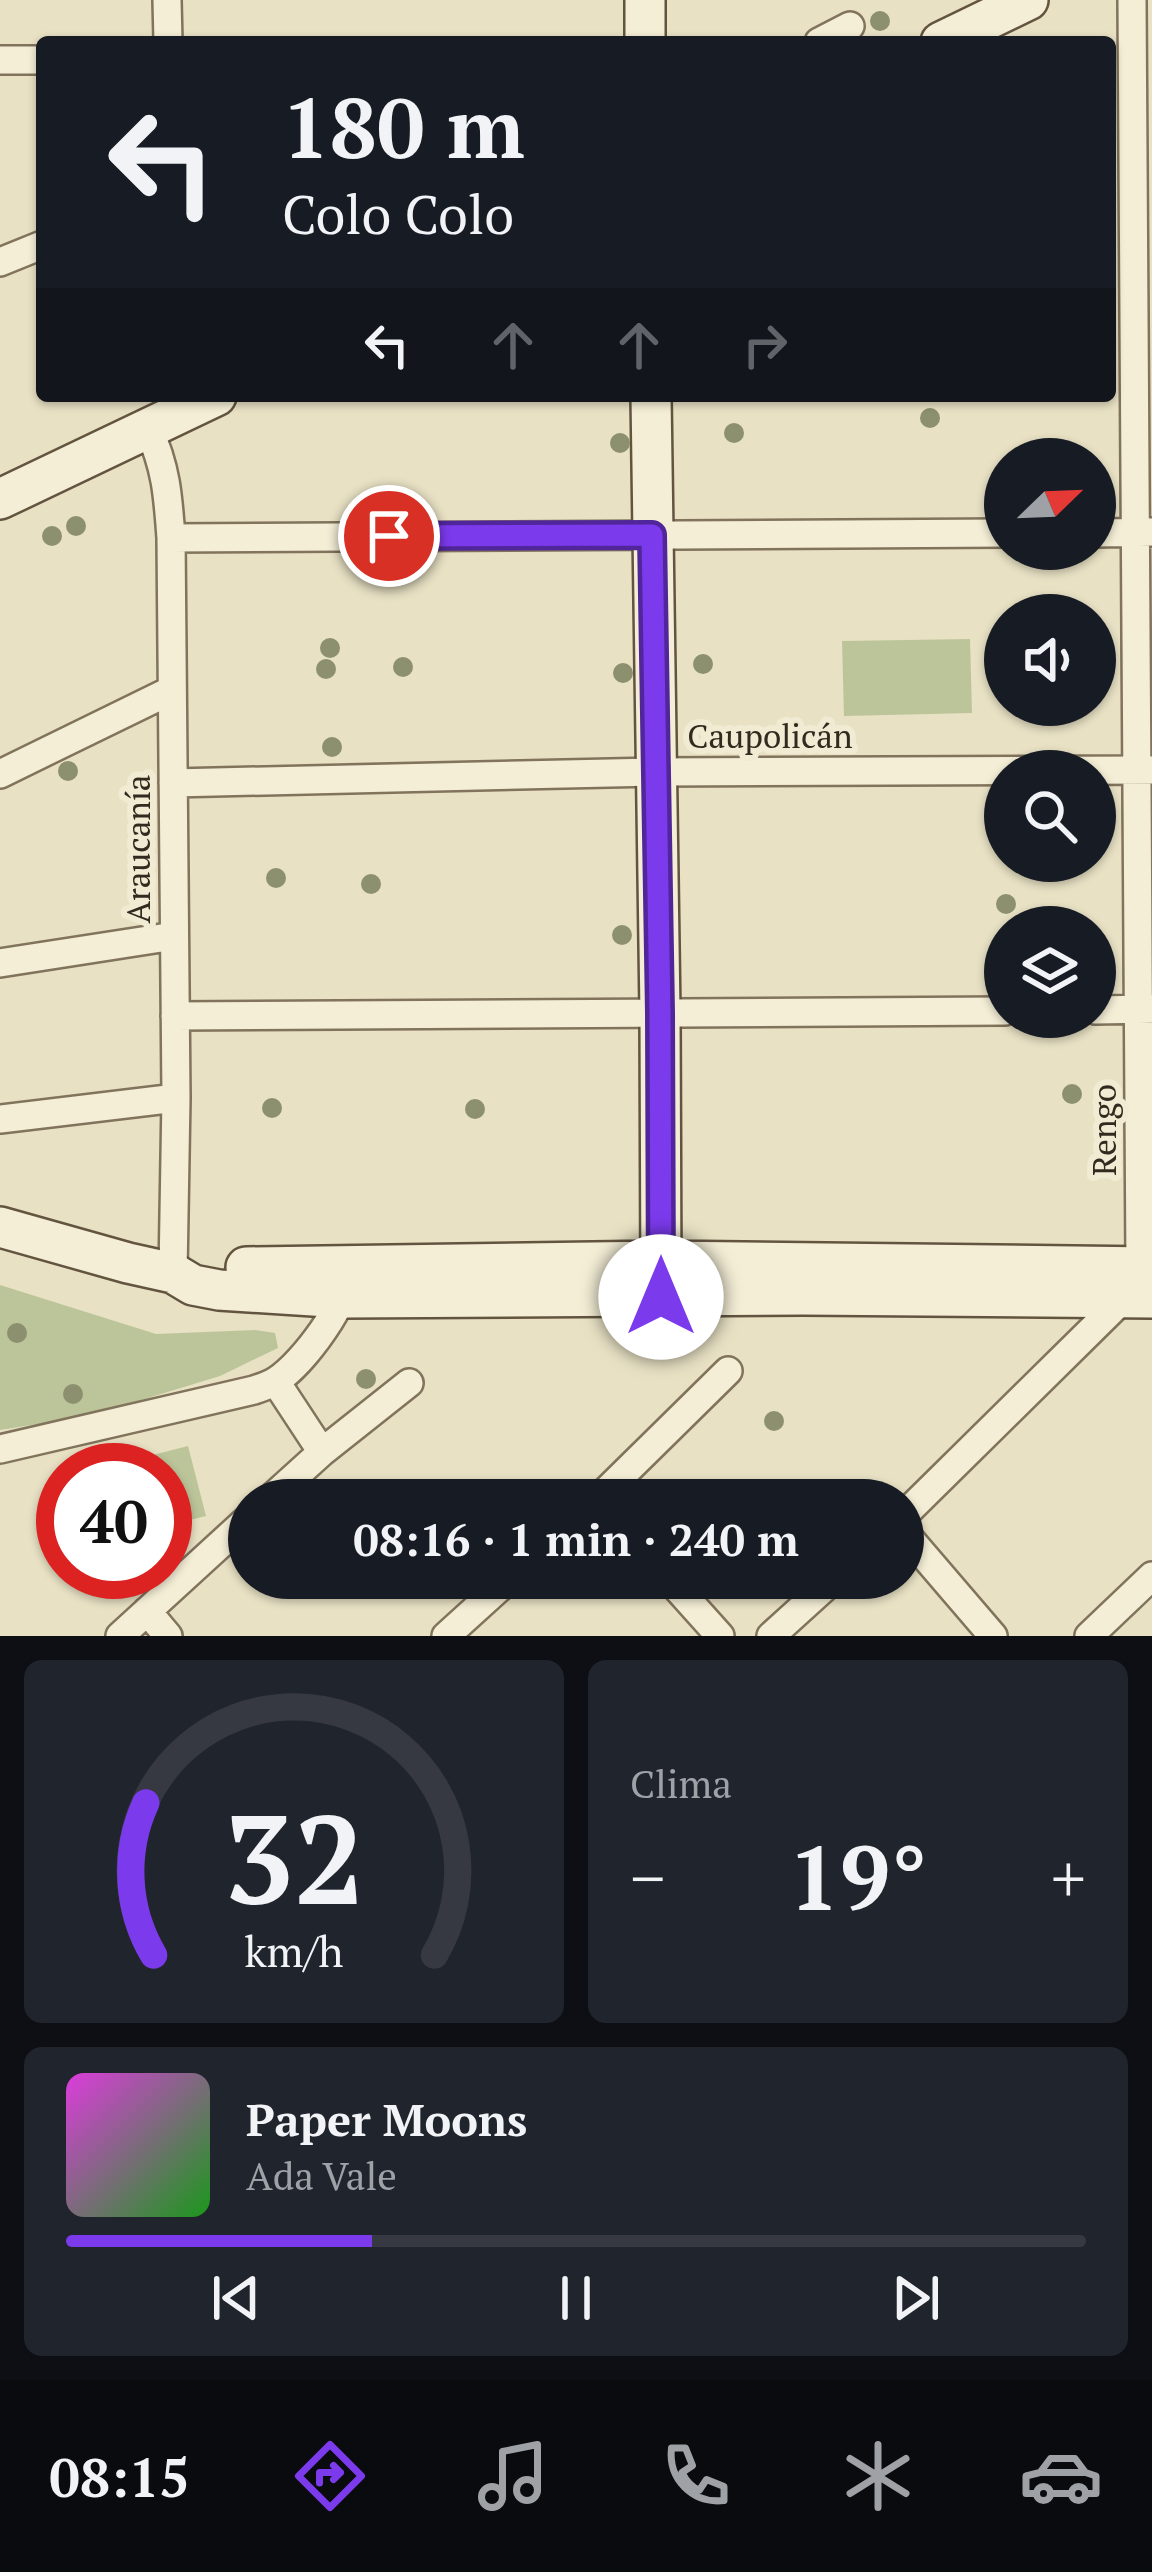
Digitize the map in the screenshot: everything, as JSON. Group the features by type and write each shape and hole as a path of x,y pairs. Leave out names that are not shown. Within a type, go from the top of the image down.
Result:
{"main road":[{"path":"645,0 645,36"},
{"path":"953,36 1028,0"},
{"path":"0,499 203,402"},
{"path":"651,402 661,1279"},
{"path":"0,1227 219,1290 345,1282 661,1279 826,1295 1142,1282"}],"street":[{"path":"167,0 167,36"},
{"name":"Rengo","path":"1132,0 1142,54 1132,297 1143,532 1142,1282"},
{"path":"831,36 850,26"},
{"path":"0,60 36,60"},
{"path":"0,262 36,247"},
{"name":"Araucanía","path":"148,428 162,458 171,538 176,1098 172,1273"},
{"path":"171,538 984,533"},
{"path":"0,774 172,690"},
{"name":"Caupolicán","path":"173,783 655,772 1144,770"},
{"path":"0,963 174,936"},
{"path":"175,1016 984,1010"},
{"path":"0,1119 176,1098"},
{"path":"0,1449 276,1382 315,1342 345,1282"},
{"path":"924,1495 1142,1282"},
{"path":"619,1479 728,1371"},
{"path":"276,1382 322,1452"},
{"path":"292,1479 409,1383"},
{"path":"120,1636 228,1537"},
{"path":"924,1556 993,1636"},
{"path":"1089,1636 1152,1576"},
{"path":"446,1636 487,1599"},
{"path":"687,1599 720,1636"},
{"path":"771,1636 812,1599"},
{"path":"147,1611 168,1636"}],"green space":[{"path":"970,639 972,713 844,716 842,641"},
{"path":"0,1285 156,1334 275,1333 278,1348 220,1376 89,1416 0,1430"},
{"path":"192,1462 206,1516 192,1519"}],"route":[{"path":"389,536 652,535 661,1297"}]}
